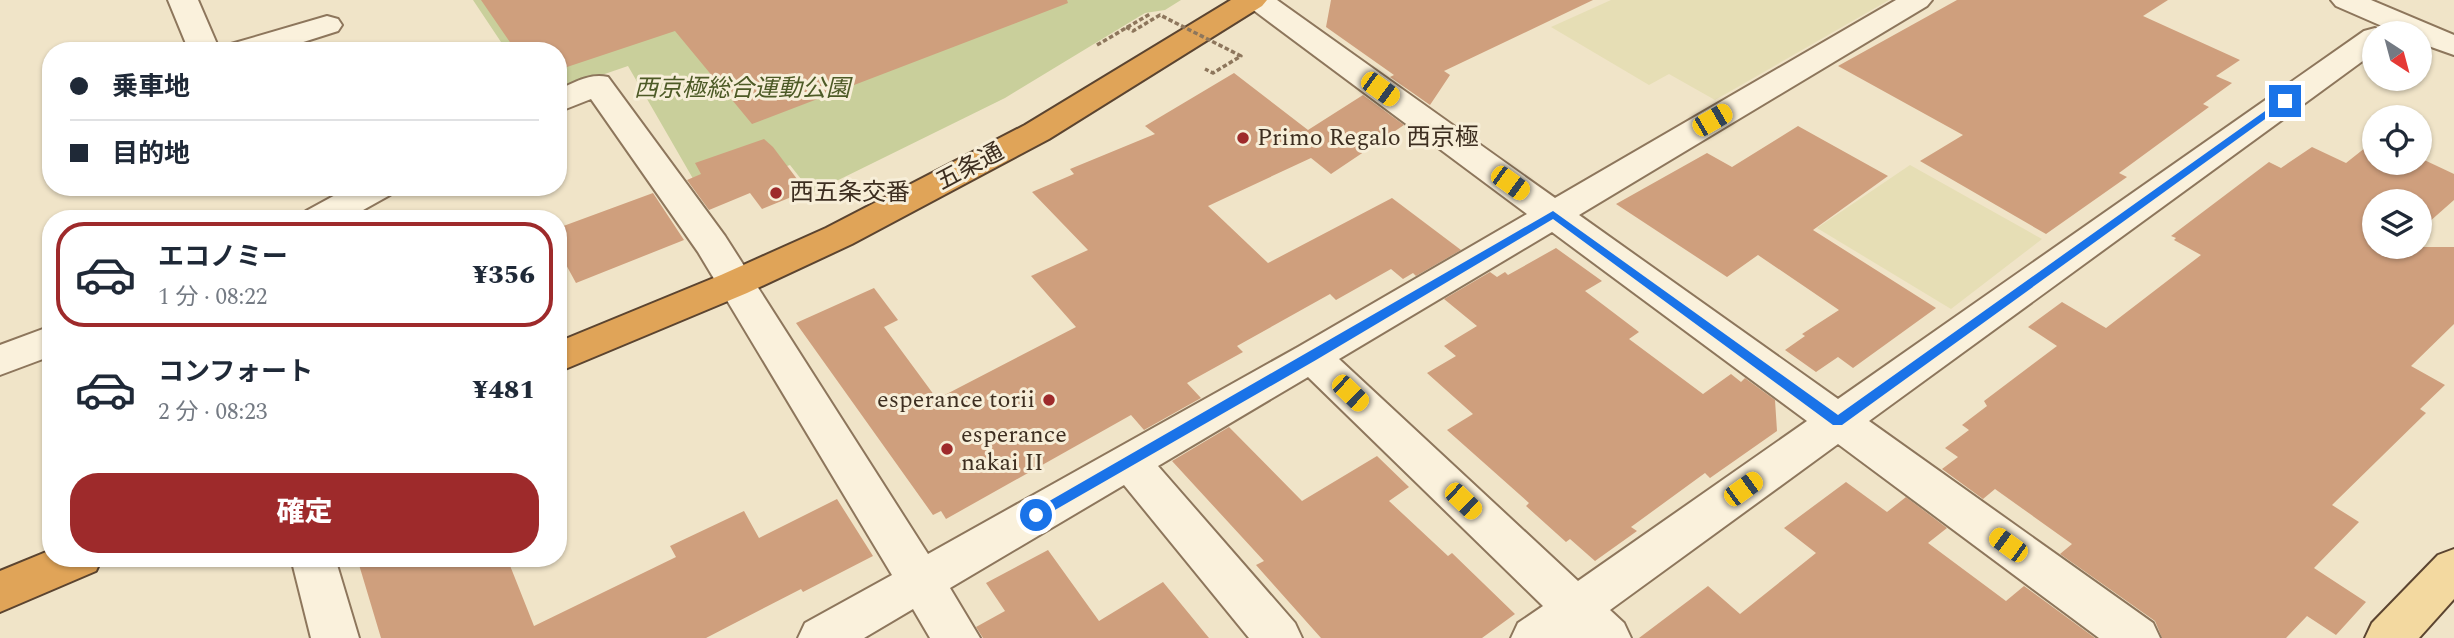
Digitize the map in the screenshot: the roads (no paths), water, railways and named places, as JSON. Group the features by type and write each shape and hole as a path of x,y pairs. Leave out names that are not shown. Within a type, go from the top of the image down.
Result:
{"highway":[{"name":"五条通","path":"567,354 734,284 839,236 1037,132 1255,0"},
{"path":"0,592 59,567"}],"main road":[{"path":"2389,638 2454,568"}],"street":[{"path":"183,0 201,42"},
{"path":"1255,0 2136,638"},
{"path":"822,638 1312,357 1917,0"},
{"path":"2346,0 2372,21"},
{"path":"271,42 327,25"},
{"path":"2432,41 2454,46"},
{"path":"1535,638 2362,45"},
{"path":"567,98 597,84 712,245 956,638"},
{"path":"336,210 361,196"},
{"path":"0,361 42,344"},
{"path":"1312,357 1607,638"},
{"path":"1129,461 1278,638"},
{"path":"315,567 335,638"}],"place":[{"name":"Primo Regalo 西京極","path":"1243,138"},
{"name":"西五条交番","path":"776,193"},
{"name":"esperance torii","path":"1049,400"},
{"name":"esperance nakai II","path":"947,449"}],"park label":[{"name":"西京極総合運動公園","path":"742,89"}]}
